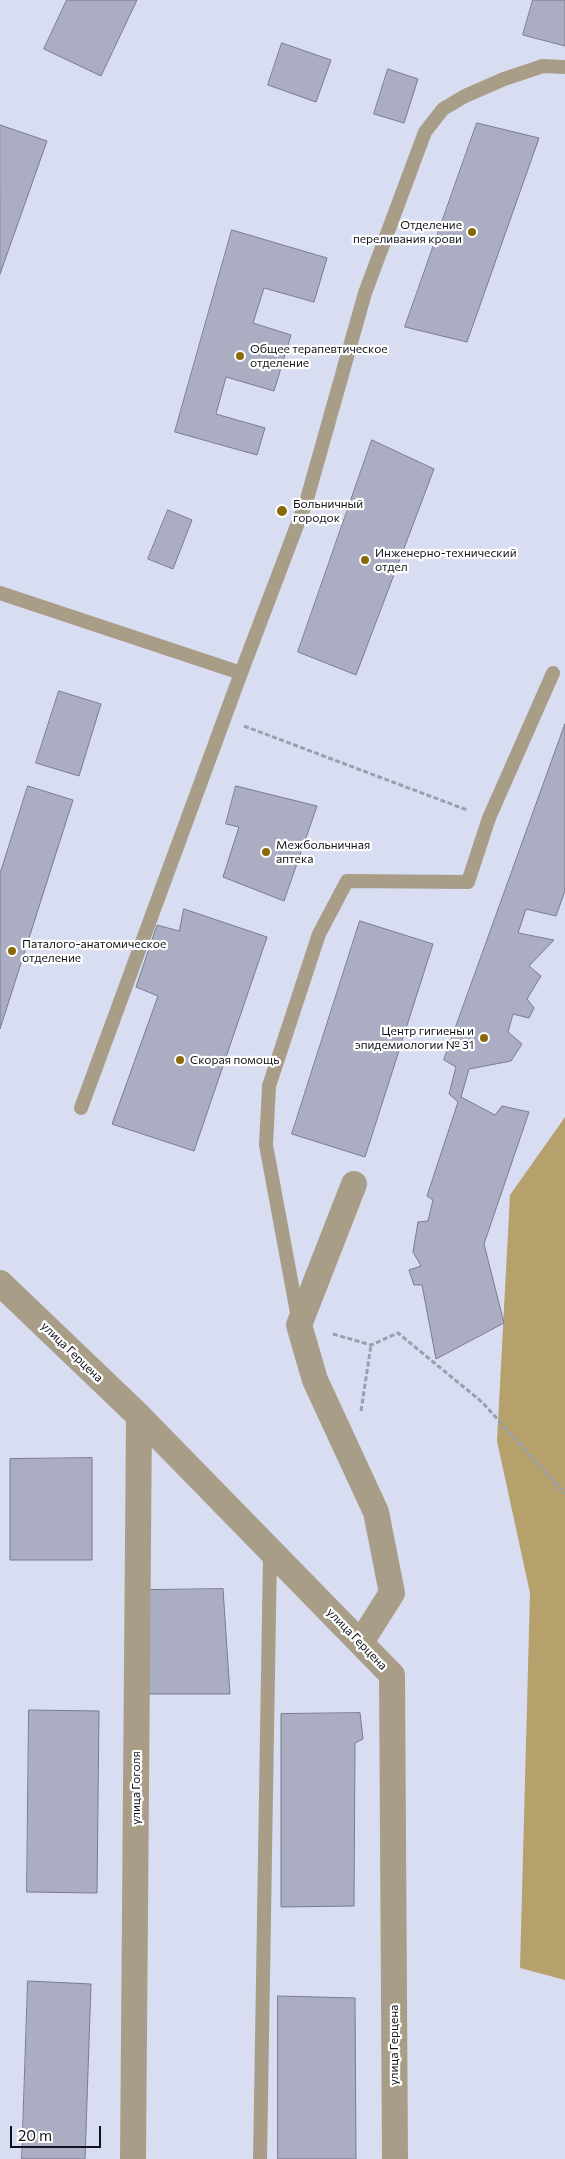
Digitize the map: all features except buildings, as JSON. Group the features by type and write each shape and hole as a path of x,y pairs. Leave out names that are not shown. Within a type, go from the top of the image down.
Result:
{"street":[{"path":"354,1184 299,1325 315,1380 376,1512 392,1593 361,1642"},
{"name":"улица Герцена","path":"0,1283 139,1416 270,1553 361,1642 392,1676 395,2159"},
{"name":"улица Гоголя","path":"133,2159 139,1416"}],"lane":[{"path":"81,1108 307,499 365,293 426,132 443,109 465,96 504,79 543,66 565,67"},
{"path":"0,593 241,673"},
{"path":"299,1325 266,1145 269,1086 320,934 347,881 468,882 489,818 553,673"},
{"path":"260,2159 270,1553"}],"path":[{"path":"224,719 489,818"},
{"path":"299,1325 371,1345 398,1333 482,1402 565,1494"},
{"path":"361,1413 371,1345"}],"shaded area":[{"path":"565,1117 565,1980 520,1968 530,1593 497,1441 510,1195"}],"place":[{"name":"Отделение переливания крови","path":"472,232"},
{"name":"Общее терапевтическое отделение","path":"240,356"},
{"name":"Больничный городок","path":"282,511"},
{"name":"Инженерно-технический отдел","path":"365,560"},
{"name":"Межбольничная аптека","path":"266,852"},
{"name":"Паталого-анатомическое отделение","path":"12,951"},
{"name":"Центр гигиены и эпидемиологии № 31","path":"484,1038"},
{"name":"Скорая помощь","path":"180,1060"}]}
